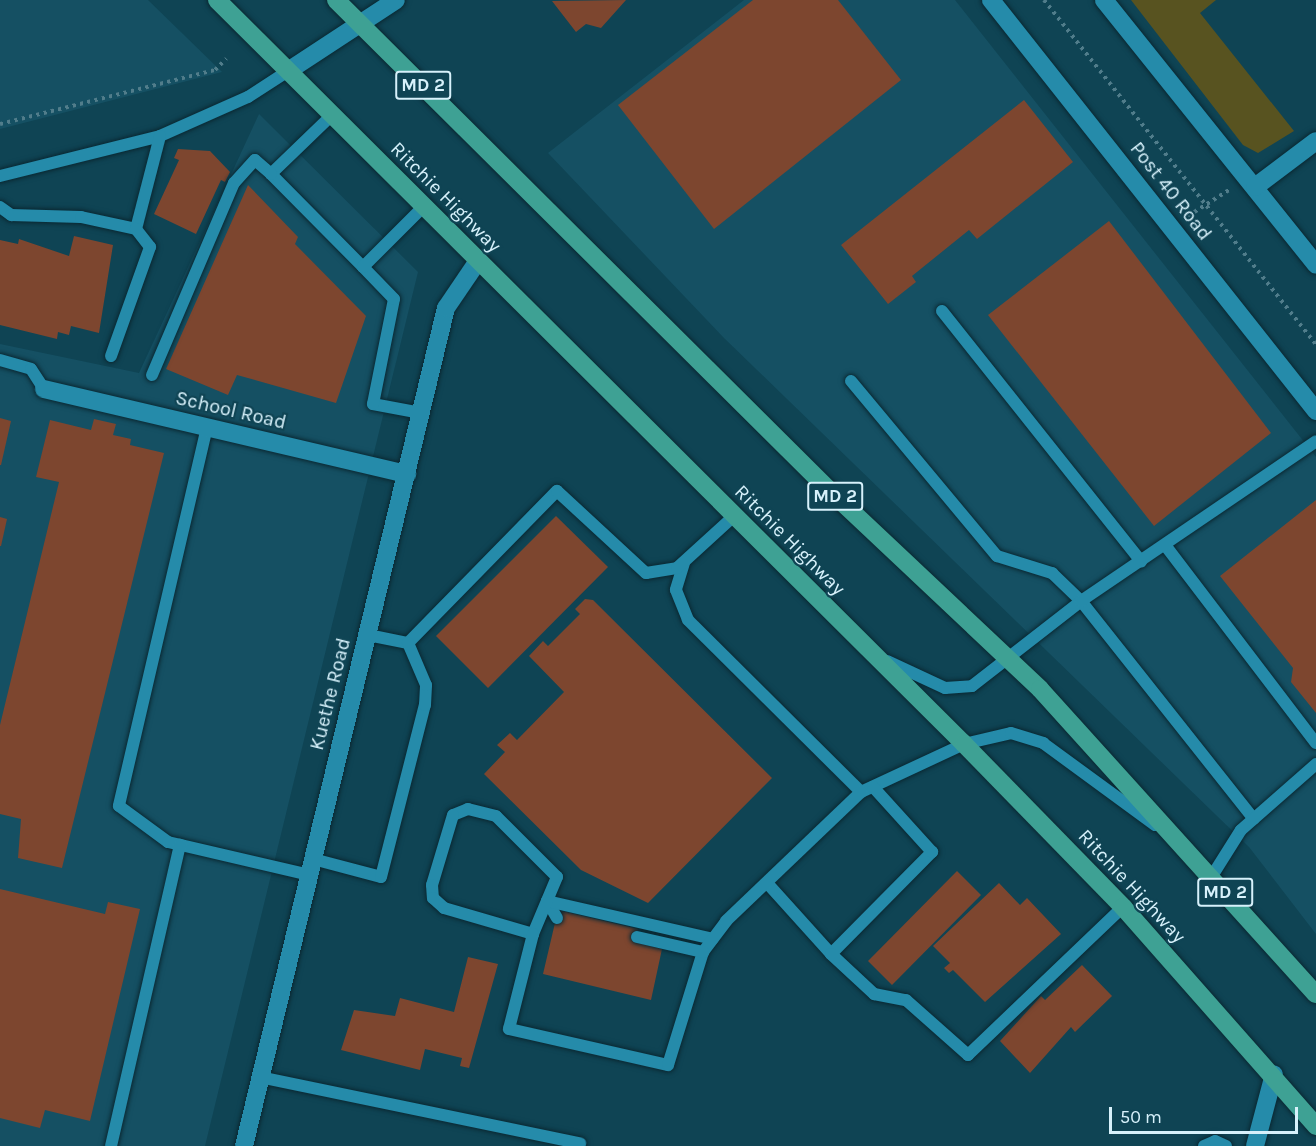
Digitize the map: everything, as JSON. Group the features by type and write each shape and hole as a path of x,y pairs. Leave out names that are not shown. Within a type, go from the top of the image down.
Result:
{"main road":[{"name":"Ritchie Highway","path":"217,0 964,744 1123,907 1274,1074 1316,1126"},
{"name":"MD 2","path":"336,0 829,490 1009,658 1212,876 1316,994"}],"street":[{"path":"288,71 362,25 396,0"},
{"name":"Post 40 Road","path":"991,0 1316,411"},
{"path":"1104,0 1316,265"},
{"path":"1252,183 1316,141"},
{"name":"Kuethe Road","path":"243,1146 446,308 478,261"},
{"name":"School Road","path":"44,389 407,474"},
{"path":"1255,1146 1274,1074"}],"lane":[{"path":"0,176 160,136 248,97 288,71"},
{"path":"271,174 332,115"},
{"path":"136,229 160,136"},
{"path":"152,375 234,183 255,160 394,299 373,404 421,414"},
{"path":"363,267 424,206"},
{"path":"0,207 11,215 81,217 136,229 150,247 111,356"},
{"path":"942,310 1141,561"},
{"path":"0,360 31,369 44,389"},
{"path":"851,381 997,556 1052,573 1081,601 1254,819"},
{"path":"207,427 119,806 180,845 381,877 425,705 426,685 408,643"},
{"path":"868,649 945,687 972,686 1081,601 1316,441"},
{"path":"408,643 557,491 638,571 660,574 684,563 734,516"},
{"path":"1165,545 1316,743"},
{"path":"684,563 676,590 688,620 932,852 831,954"},
{"path":"368,634 408,643"},
{"path":"533,934 444,908 434,898 432,885 453,814 468,808 496,816 557,877 533,934 509,1029 668,1065 703,952 713,939 867,790 964,744 1001,733 1043,743 1185,847"},
{"path":"1212,876 1254,819 1316,764"},
{"path":"111,1146 180,845"},
{"path":"768,884 831,954 874,994 906,1000 968,1055 1123,907"},
{"path":"547,901 713,939"},
{"path":"547,901 557,918"},
{"path":"637,936 703,952"},
{"path":"260,1077 580,1143"},
{"path":"1204,1146 1215,1142 1226,1146"}],"path":[{"path":"1044,0 1316,345"},
{"path":"0,124 215,70 226,59"},
{"path":"1172,228 1205,204 1252,183"}],"shaded area":[{"path":"0,0 148,0 222,72 0,129"},
{"path":"744,0 955,0 1316,457 1316,934 1249,847 724,338 548,153"},
{"path":"1131,0 1216,0 1200,13 1294,131 1258,153 1243,145"},
{"path":"259,114 418,272 205,1146 0,1146 0,344 139,373"}],"building":[{"path":"626,0 601,28 586,24 576,32 552,1"},
{"path":"753,0 838,0 901,80 714,229 618,105"},
{"path":"1024,100 1073,162 977,239 969,230 912,276 916,282 888,304 841,245"},
{"path":"178,149 210,151 230,172 225,182 221,180 196,234 154,214 179,160 174,158"},
{"path":"248,185 298,237 295,244 366,316 336,403 237,375 228,395 166,369"},
{"path":"1109,221 1271,433 1154,526 988,315"},
{"path":"74,236 113,245 99,333 71,326 69,335 58,332 57,339 0,325 0,240 18,244 19,239 69,256"},
{"path":"0,418 11,421 1,465 0,465"},
{"path":"94,419 116,424 113,435 131,439 130,445 164,453 62,868 18,858 21,819 0,814 0,725 59,482 36,477 50,420 91,430"},
{"path":"1316,500 1316,713 1291,682 1293,668 1220,576"},
{"path":"556,516 608,567 488,688 436,636"},
{"path":"0,517 7,519 1,546 0,546"},
{"path":"585,599 593,600 772,778 648,903 581,870 484,774 505,752 497,745 510,733 517,740 564,692 529,656 543,641 548,646 580,614 575,609"},
{"path":"957,871 981,895 892,985 868,961"},
{"path":"999,883 1020,905 1027,898 1061,934 985,1002 953,970 949,973 944,968 950,963 933,946"},
{"path":"0,889 105,914 108,902 140,909 90,1121 45,1110 40,1128 0,1118"},
{"path":"558,910 638,929 635,942 662,949 651,1000 543,974"},
{"path":"468,957 498,964 469,1068 460,1066 462,1058 425,1049 420,1070 341,1050 354,1010 395,1016 400,998 454,1012"},
{"path":"1082,965 1112,996 1075,1032 1071,1027 1030,1073 1000,1041 1041,996 1045,1000"}]}
